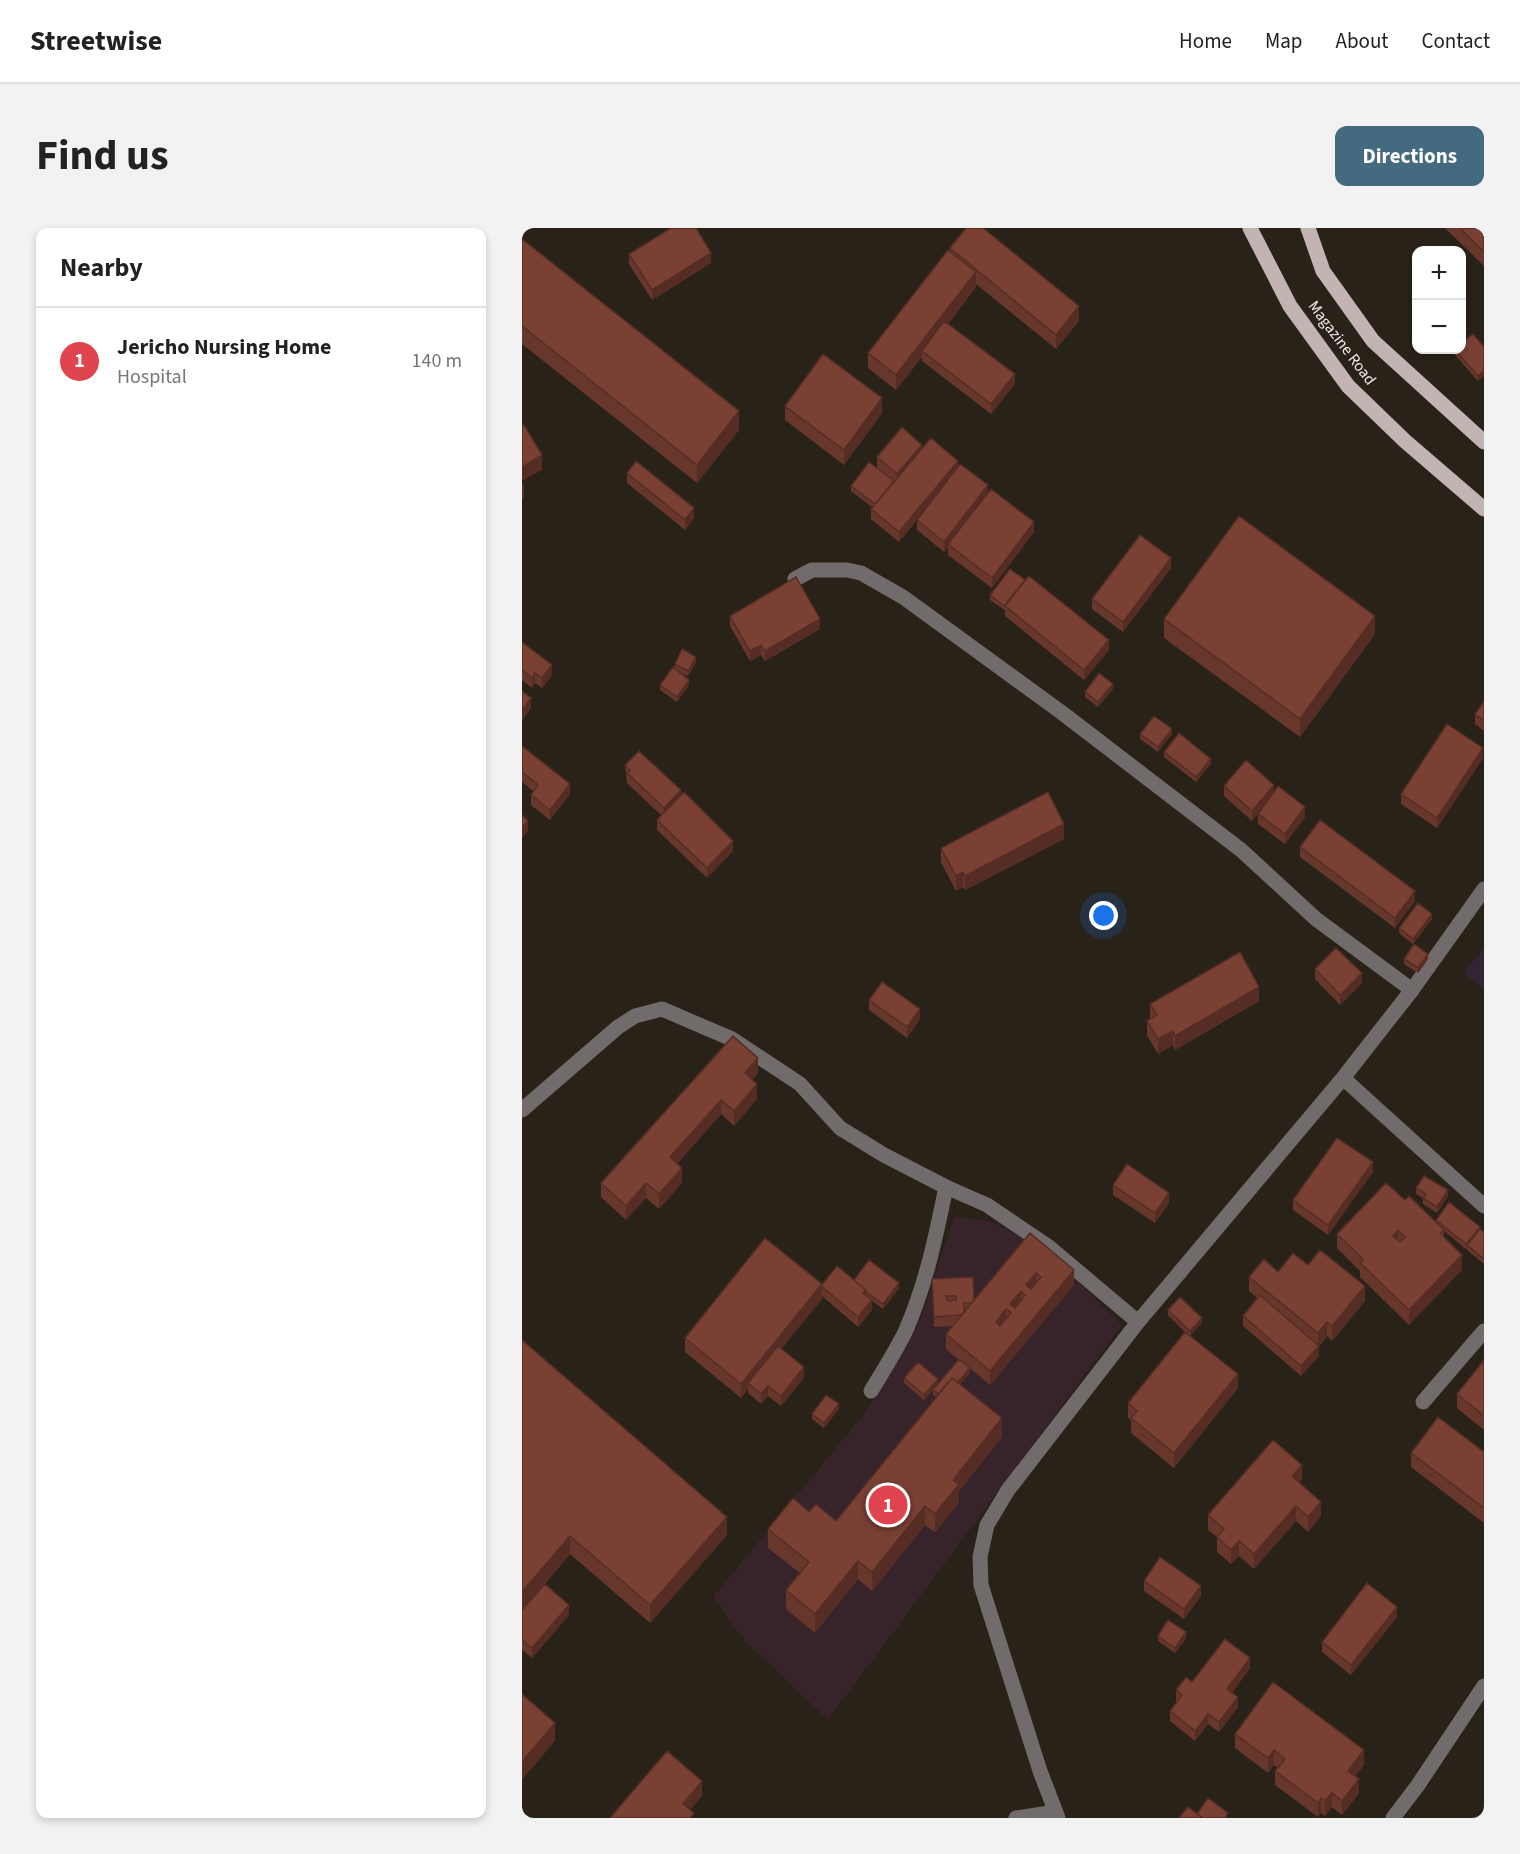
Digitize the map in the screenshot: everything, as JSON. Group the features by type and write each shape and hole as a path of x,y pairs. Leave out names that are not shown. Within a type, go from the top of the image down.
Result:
{"main road":[{"name":"Magazine Road","path":"1250,228 1290,306 1348,386 1405,441 1484,509"},
{"name":"Magazine Road","path":"1308,228 1323,271 1373,341 1484,442"}],"street":[{"path":"795,579 812,570 847,570 861,573 903,597 1061,712 1242,850 1316,919 1412,990"},
{"path":"1016,1818 1057,1815 1040,1771 981,1585 980,1557 987,1525 1008,1490 1138,1322 1343,1078 1412,990 1484,889"},
{"path":"522,1110 618,1027 635,1016 662,1009 732,1039 800,1084 840,1128 884,1155 987,1206 1012,1222 1049,1247 1138,1322"},
{"path":"1343,1078 1484,1206"},
{"path":"872,1391 905,1331 922,1289 935,1246 946,1187"},
{"path":"1423,1402 1484,1331"},
{"path":"1393,1818 1418,1785 1484,1686"}],"shaded area":[{"path":"1484,947 1484,989 1464,973"},
{"path":"954,1217 990,1221 1020,1235 1061,1265 1122,1325 828,1720 745,1641 713,1597 864,1414 922,1315"}],"building":[{"path":"671,228 696,228 711,253 652,290 629,254"},
{"path":"966,228 983,228 1079,306 1056,335 950,248"},
{"path":"1460,228 1484,228 1484,252"},
{"path":"522,239 739,411 697,465 522,326"},
{"path":"948,250 976,272 896,375 868,353"},
{"path":"944,321 1015,374 991,404 922,351"},
{"path":"1473,334 1484,347 1484,371 1478,376 1459,354 1466,354 1466,339"},
{"path":"823,354 882,398 844,450 785,406"},
{"path":"524,425 542,455 522,467 522,426"},
{"path":"902,427 922,445 897,474 877,457"},
{"path":"931,438 958,461 899,532 871,509"},
{"path":"636,461 694,508 685,520 627,473"},
{"path":"869,462 894,481 875,504 851,486"},
{"path":"960,464 988,485 944,542 917,520"},
{"path":"991,489 1034,522 992,578 948,544"},
{"path":"1239,516 1375,616 1300,719 1164,619"},
{"path":"1140,535 1171,558 1123,622 1092,599"},
{"path":"1010,569 1025,580 1004,606 990,595"},
{"path":"1029,576 1109,640 1084,670 1005,606"},
{"path":"796,577 820,619 765,651 761,645 750,651 730,616"},
{"path":"522,642 552,665 542,678 535,673 532,678 522,670"},
{"path":"682,649 696,657 688,671 675,664"},
{"path":"673,667 689,680 677,697 660,685"},
{"path":"1099,673 1113,684 1098,702 1085,692"},
{"path":"522,691 531,698 522,711"},
{"path":"1484,702 1484,721 1475,714"},
{"path":"1154,716 1172,729 1158,747 1140,734"},
{"path":"1447,724 1483,748 1437,818 1401,794"},
{"path":"1179,733 1211,759 1196,777 1164,752"},
{"path":"522,746 570,784 550,810 531,795 538,785 522,772"},
{"path":"639,751 681,790 664,808 627,773 630,770 625,765"},
{"path":"1246,760 1274,785 1252,811 1224,786"},
{"path":"1278,786 1305,807 1285,834 1258,814"},
{"path":"684,792 733,841 707,868 657,820"},
{"path":"1048,792 1064,824 965,876 963,872 956,876 941,848"},
{"path":"522,815 528,821 522,828"},
{"path":"1320,820 1415,891 1395,918 1300,847"},
{"path":"1418,903 1432,914 1413,939 1399,928"},
{"path":"1414,944 1428,954 1418,968 1404,959"},
{"path":"1336,948 1362,973 1340,995 1315,969"},
{"path":"1240,952 1259,987 1175,1036 1173,1031 1158,1039 1147,1021 1157,1015 1150,1004"},
{"path":"882,982 920,1009 907,1027 869,1000"},
{"path":"733,1036 758,1058 745,1073 757,1084 734,1111 721,1100 670,1157 682,1168 659,1194 646,1183 626,1206 601,1183"},
{"path":"1337,1138 1373,1162 1328,1225 1293,1200"},
{"path":"1127,1164 1169,1193 1155,1213 1113,1185"},
{"path":"1424,1176 1448,1190 1437,1207 1423,1198 1426,1194 1416,1188"},
{"path":"1386,1183 1405,1200 1409,1196 1444,1230 1440,1233 1462,1255 1409,1310 1360,1263 1363,1259 1337,1234","holes":["1398,1230 1405,1237 1400,1242 1393,1236"]},
{"path":"1449,1202 1480,1227 1466,1244 1436,1220"},
{"path":"1480,1229 1484,1232 1484,1259 1467,1245"},
{"path":"1030,1233 1074,1270 990,1371 946,1334","holes":["1036,1273 1041,1277 1031,1289 1026,1285","1021,1291 1025,1295 1015,1308 1010,1304","1006,1309 1011,1313 1000,1326 996,1322"]},
{"path":"765,1238 822,1284 741,1384 685,1338"},
{"path":"1320,1250 1365,1286 1332,1326 1327,1322 1318,1333 1249,1277 1264,1259 1278,1272 1293,1253 1308,1265"},
{"path":"869,1260 899,1283 883,1304 854,1280"},
{"path":"837,1266 866,1290 863,1293 872,1300 858,1317 821,1286"},
{"path":"973,1277 974,1300 972,1303 964,1303 964,1312 961,1315 934,1317 932,1279","holes":["946,1296 956,1296 956,1300 947,1301"]},
{"path":"1260,1295 1319,1346 1301,1366 1243,1316"},
{"path":"1180,1297 1202,1318 1190,1331 1168,1310"},
{"path":"1185,1332 1238,1374 1174,1453 1131,1418 1137,1411 1128,1403"},
{"path":"522,1340 727,1517 650,1605 570,1536 522,1592"},
{"path":"778,1346 804,1367 781,1396 768,1386 761,1394 748,1383"},
{"path":"959,1359 970,1368 958,1382 952,1378 938,1394 933,1390"},
{"path":"1484,1360 1484,1416 1457,1394"},
{"path":"918,1362 938,1379 924,1395 904,1378"},
{"path":"952,1378 1002,1418 953,1480 959,1484 935,1514 925,1506 872,1572 858,1561 815,1614 786,1590 809,1562 768,1529 793,1498 809,1512 816,1504 836,1521"},
{"path":"826,1395 839,1404 824,1423 812,1414"},
{"path":"1438,1417 1484,1452 1484,1508 1411,1453"},
{"path":"1273,1440 1302,1465 1292,1476 1321,1502 1308,1517 1296,1506 1254,1554 1239,1541 1231,1550 1217,1537 1224,1529 1208,1515"},
{"path":"1160,1557 1201,1586 1184,1609 1144,1581"},
{"path":"1367,1583 1397,1607 1351,1665 1322,1642"},
{"path":"545,1584 569,1605 532,1648 522,1640 522,1610"},
{"path":"1168,1620 1186,1632 1175,1648 1158,1636"},
{"path":"1225,1639 1250,1658 1227,1689 1238,1697 1219,1722 1208,1714 1195,1731 1170,1711 1182,1695 1176,1690 1186,1677 1192,1682"},
{"path":"1273,1682 1364,1750 1348,1771 1359,1779 1342,1801 1332,1793 1325,1801 1321,1798 1318,1803 1275,1771 1285,1759 1274,1750 1268,1758 1235,1734"},
{"path":"522,1694 555,1723 522,1762"},
{"path":"667,1751 702,1781 683,1804 694,1813 690,1818 610,1818"},
{"path":"1208,1798 1228,1813 1225,1818 1203,1818 1197,1814"},
{"path":"1188,1807 1203,1818 1179,1818"}],"place":[{"name":"Jericho Nursing Home","path":"888,1505"}]}
